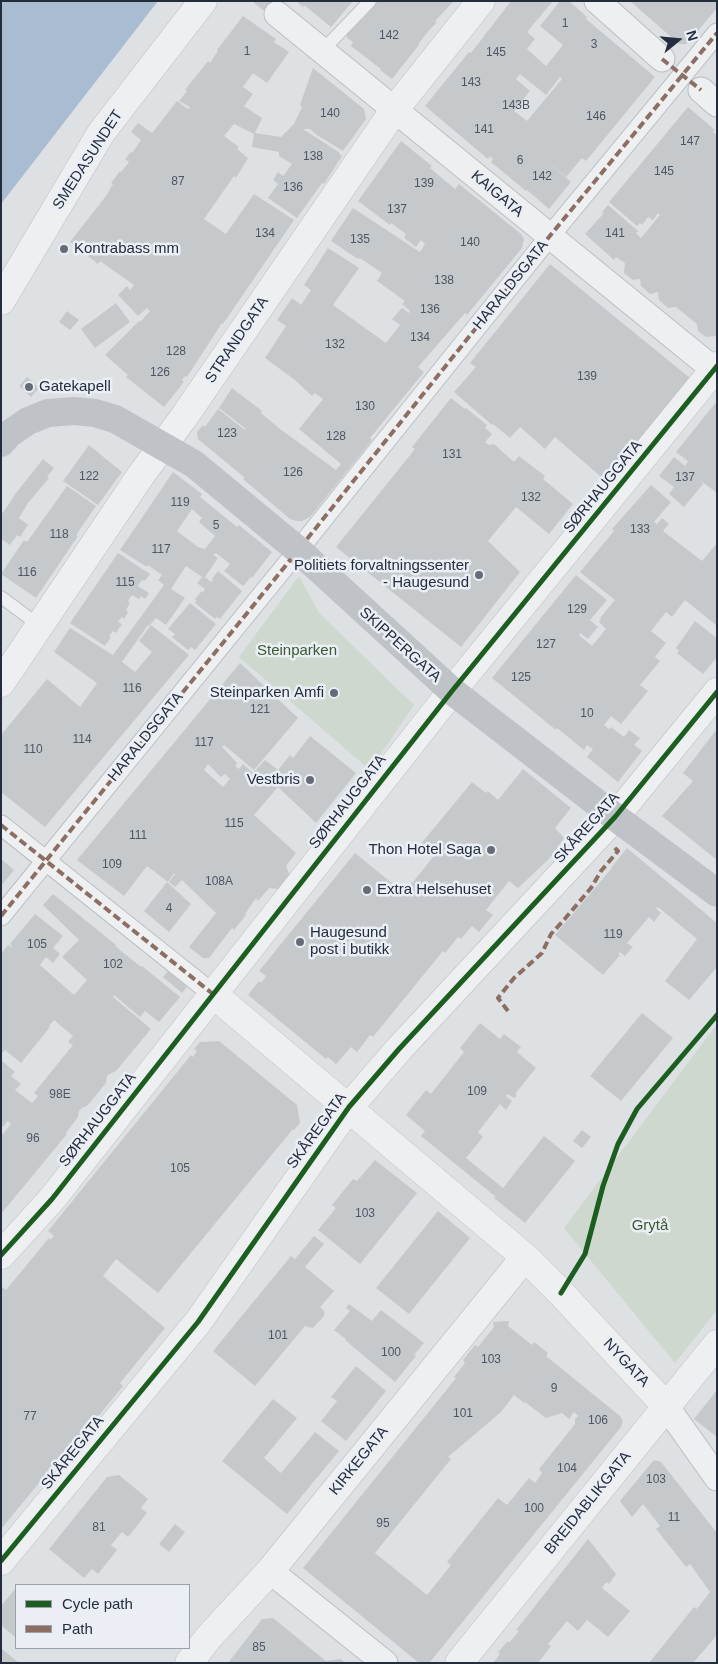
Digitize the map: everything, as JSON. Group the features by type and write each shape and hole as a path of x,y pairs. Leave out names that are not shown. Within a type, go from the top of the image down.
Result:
{"main road":[{"name":"SKIPPERGATA","path":"1,443 9,434 28,421 48,413 74,411 95,413 115,419 194,464 298,550 452,692 614,817 717,893"}],"street":[{"name":"SMEDASUNDET","path":"1,301 102,133 203,1"},
{"name":"STRANDGATA","path":"1,683 141,475 163,446 395,109 481,1"},
{"path":"596,1 700,90"},
{"name":"KAIGATA","path":"277,14 549,237 716,369"},
{"name":"HARALDSGATA","path":"307,538 549,237 700,90 717,33"},
{"name":"SØRHAUGGATA","path":"1,1255 52,1199 452,692 716,369"},
{"name":"HARALDSGATA","path":"1,916 291,559"},
{"name":"SKÅREGATA","path":"1,1561 198,1322 349,1107 399,1049 614,817 717,692"},
{"path":"1,825 213,994"},
{"name":"NYGATA","path":"213,994 526,1257 666,1406 717,1478"},
{"name":"KIRKEGATA","path":"189,1663 208,1638 270,1571 526,1257"},
{"name":"BREIDABLIKGATA","path":"459,1663 717,1344"},
{"path":"270,1571 385,1663"}],"lane":[{"path":"322,51 370,1"},
{"path":"1,597 40,626"}],"green space":[{"name":"Steinparken","path":"299,576 319,613 414,705 370,770 239,657"},
{"name":"Grytå","path":"717,1024 717,1310 675,1363 564,1228"}],"water":[{"path":"1,1 158,1 1,204"}],"building":[{"path":"256,1 285,1 272,17 254,3"},
{"path":"296,1 353,1 331,27 304,5 303,7"},
{"path":"377,1 454,1 435,21 437,22 392,79 351,46 353,42 347,38 346,32 358,17 362,20"},
{"path":"511,1 553,1 527,32 535,39 527,49 546,66 563,45 540,26 560,1 569,1 587,17 586,19 655,77 586,161 582,158 566,177 540,155 571,182 549,209 491,162 493,159 490,156 488,159 425,106 469,52 471,53","holes":["520,74 546,95 560,77 562,79 527,121 514,111 530,91 516,79"]},
{"path":"630,1 717,1 717,8 687,44 679,44"},
{"path":"243,16 276,39 274,42 289,52 267,83 253,73 243,87 253,94 244,106 262,118 255,133 281,137 294,124 302,107 300,105 313,68 364,109 366,119 343,151 310,129 303,129 342,156 324,184 322,183 297,218 268,198 278,184 273,180 278,172 283,176 292,164 279,156 279,152 252,147 254,134 234,124 224,136 239,147 237,149 248,158 236,178 234,176 204,219 226,234 254,194 294,220 187,377 185,376 182,380 184,382 164,407 126,377 128,375 105,355 150,311 147,308 138,316 118,295 127,286 130,290 134,285 100,261 98,264 70,242 106,196 113,184 111,183 129,162 125,159 141,140 131,132 138,123 152,133 177,101 188,109 190,107 179,101 187,91 185,90 208,61 210,63 217,50"},
{"path":"688,107 715,130 713,132 717,135 717,336 706,337 698,331 697,324 676,307 668,308 659,300 658,292 650,294 641,286 640,279 633,280 624,273 625,263 616,257 614,260 585,234 604,213 602,212 608,205 638,231 636,233 641,238 660,215 658,213 653,220 648,217 642,225 640,223 637,226 609,202"},
{"path":"401,141 432,166 430,168 455,189 459,184 521,234 524,239 522,248 467,315 465,313 418,367 424,372 370,438 372,440 310,517 302,521 296,521 290,519 198,439 197,432 203,425 205,427 218,409 246,429 219,408 232,388 262,411 261,413 280,429 336,470 341,464 299,429 323,399 315,393 312,396 295,380 265,358 286,326 277,320 292,298 301,305 311,290 304,285 328,248 359,268 333,305 386,343 400,325 392,319 402,308 409,313 410,311 402,304 405,301 377,281 382,273 331,241 353,208 420,252 425,244 421,240 416,247 404,238 406,234 391,223 390,225 358,201"},
{"path":"550,264 690,378 606,481 555,437 545,449 520,427 510,438 454,392 476,367 470,363"},
{"path":"116,303 130,322 95,348 81,329"},
{"path":"67,311 79,320 70,330 59,322"},
{"name":"Gatekapell","path":"27,377 39,388 31,397 19,386"},
{"path":"451,398 487,425 485,428 492,434 485,442 489,445 494,444 514,462 519,456 545,476 543,479 573,504 549,534 516,507 488,541 520,572 461,647 336,547 415,449 412,447"},
{"path":"717,401 717,493 701,481 703,484 684,507 669,494 674,487 659,476 674,457 685,466 688,461 676,452"},
{"path":"89,445 122,472 98,505 63,481"},
{"path":"43,459 54,468 47,477 49,478 28,503 19,518 28,525 20,537 17,535 10,545 1,539 1,512 3,513"},
{"path":"173,472 202,494 200,497 237,527 239,525 272,552 252,578 243,586 224,571 230,564 216,553 213,555 218,558 205,577 211,582 218,571 242,591 220,619 217,617 215,619 195,603 197,600 195,599 205,589 197,583 202,577 186,566 171,589 185,598 166,625 156,618 148,625 122,662 135,672 152,652 139,641 151,625 189,655 45,827 1,792 1,735 47,679 80,707 97,683 54,652 70,628 113,655 164,585 158,580 162,575 120,550","holes":["192,509 202,518 199,522 215,536 205,549 198,547 177,531"]},
{"path":"651,485 671,502 654,522 657,524 662,518 669,524 663,531 702,561 717,543 717,626 685,600 672,617 666,612 651,631 666,643 655,657 660,661 640,685 648,691 621,724 611,716 604,725 609,729 611,727 624,737 629,730 640,738 634,745 642,751 618,782 587,757 593,749 587,745 584,750 557,728 556,730 492,678 576,575 607,600 590,620 598,627 588,639 580,633 579,635 592,646 606,629 599,622 600,618 616,601 580,572 614,531 612,529"},
{"path":"67,486 96,506 36,598 1,574 24,540 27,542"},
{"path":"118,553 150,574 138,586 149,593 145,599 141,596 139,599 132,595 128,601 130,603 126,610 128,612 124,619 122,617 118,622 122,624 116,633 113,631 109,636 111,637 105,646 70,623"},
{"path":"190,603 216,624 195,650 191,647 188,650 172,637 175,634 168,629"},
{"path":"695,621 717,638 717,657 703,674 677,653 679,651 676,648"},
{"path":"240,663 298,718 254,770 224,745 222,747 237,763 235,766 239,769 243,764 253,773 265,760 278,770 290,755 293,758 310,736 356,773 316,823 278,787 254,815 296,853 286,866 290,876 279,889 269,888 258,901 256,898 246,915 234,930 232,928 209,958 203,958 189,947 216,913 182,880 175,887 169,882 174,873 168,882 147,866 124,896 77,860","holes":["208,764 221,777 225,774 230,779 223,787 204,770"]},
{"path":"717,729 717,860 662,816 693,781 683,773"},
{"path":"523,769 571,808 555,828 564,838 549,859 518,888 509,881 486,910 493,915 479,932 472,926 461,939 458,937 445,953 443,951 373,1037 370,1035 357,1052 351,1047 336,1064 328,1057 326,1059 248,995 259,981 261,983 266,976 259,971 355,853 404,893 434,856 420,845 472,782 486,793 488,791 498,800"},
{"path":"627,848 717,923 717,967 689,1000 665,981 697,939 658,907 656,908 661,913 654,922 649,917 627,943 633,947 625,956 620,952 618,954 620,955 603,975 555,935"},
{"path":"1,859 14,870 1,886"},
{"path":"167,882 191,904 169,932 144,911"},
{"path":"53,894 180,997 159,1022 145,1011 140,1017 114,995 113,997 151,1029 116,1071 107,1076 106,1083 87,1106 79,1111 78,1117 67,1134 1,1214 1,1136 11,1124 8,1121 3,1127 1,1125 1,1060 15,1072 11,1076 21,1084 15,1090 32,1103 38,1096 34,1093 73,1045 68,1042 73,1036 54,1020 21,1063 5,1050 1,1054 1,954 8,945 12,946 10,944 35,914 63,936 53,948 60,954 53,963 46,957 40,965 74,995 87,980 62,957 79,940 43,905"},
{"path":"168,971 187,987 182,993 163,977"},
{"path":"642,1013 673,1038 621,1101 590,1076"},
{"path":"480,1023 500,1039 504,1034 521,1047 517,1052 536,1068 515,1094 517,1095 514,1098 508,1094 506,1096 512,1101 506,1110 500,1104 478,1132 483,1137 466,1158 503,1188 544,1136 575,1161 525,1223 421,1136 425,1131 406,1115 426,1090 431,1094 464,1052 460,1048"},
{"path":"219,1041 297,1105 300,1123 293,1129 158,1293 116,1259 103,1276 165,1328 120,1383 123,1386 66,1456 63,1454 1,1529 1,1286 6,1290 49,1238 50,1240 54,1236 48,1231 191,1055 193,1057 197,1051 194,1049 200,1042"},
{"path":"582,1130 591,1137 582,1148 573,1141"},
{"path":"375,1160 417,1193 360,1264 318,1230 336,1208 332,1205 353,1179 357,1181"},
{"path":"438,1211 470,1238 409,1314 376,1288"},
{"path":"314,1236 324,1244 305,1267 334,1291 320,1307 324,1311 324,1316 313,1328 305,1326 255,1386 213,1351 291,1256 295,1259"},
{"path":"349,1304 372,1321 381,1310 424,1343 395,1382 334,1330 350,1311 346,1308"},
{"path":"509,1321 508,1326 532,1345 534,1342 548,1353 546,1356 620,1416 623,1421 621,1427 430,1662 419,1663 303,1568 456,1378 454,1377 465,1363 463,1360 475,1345 478,1347 494,1327 493,1322","holes":["514,1395 546,1418 562,1413 569,1419 574,1412 578,1416 575,1419 575,1424 539,1469 542,1473 535,1483 529,1478 507,1505 498,1498 447,1562 451,1565 427,1595 375,1553 451,1459 448,1457 501,1412"]},
{"path":"356,1366 386,1391 346,1441 321,1421 337,1401 331,1397"},
{"path":"717,1390 717,1437 694,1419"},
{"path":"273,1399 297,1418 264,1458 281,1473 315,1432 339,1451 287,1514 222,1461"},
{"path":"655,1460 661,1462 717,1533 717,1635 693,1663 649,1663 694,1607 697,1609 710,1592 690,1564 686,1567 656,1529 660,1526 643,1504 632,1517 620,1501"},
{"path":"119,1475 148,1499 141,1508 147,1513 128,1537 122,1532 111,1545 117,1550 98,1574 92,1569 84,1578 49,1549 107,1477"},
{"path":"175,1524 185,1532 169,1552 159,1544"},
{"path":"588,1539 616,1574 609,1584 606,1582 602,1588 630,1611 608,1637 587,1620 578,1631 567,1621 548,1644 551,1646 538,1663 493,1663 500,1654 498,1652 519,1631 516,1630"},
{"path":"15,1589 15,1637 1,1625 1,1606"},
{"path":"273,1618 326,1661 341,1659 345,1663 228,1663 262,1619"},
{"path":"1,1648 19,1663 1,1663"}],"marked path":[{"path":"307,539 549,237 717,33"},
{"path":"662,59 701,90"},
{"path":"1,916 291,559"},
{"path":"1,825 213,994"},
{"path":"508,1011 498,998 514,978 542,953 551,934 591,888 601,871 618,851 614,847"}],"cycle path":[{"path":"1,1255 52,1199 452,691 717,366"},
{"path":"1,1561 198,1322 349,1107 399,1049 615,817 717,692"},
{"path":"561,1293 585,1254 603,1186 618,1144 637,1109 717,1015"}],"place":[{"name":"Kontrabass mm","path":"64,249"},
{"name":"Gatekapell","path":"29,387"},
{"name":"Politiets forvaltningssenter - Haugesund","path":"479,575"},
{"name":"Steinparken Amfi","path":"334,693"},
{"name":"Vestbris","path":"310,780"},
{"name":"Thon Hotel Saga","path":"491,850"},
{"name":"Extra Helsehuset","path":"367,890"},
{"name":"Haugesund post i butikk","path":"300,942"}]}
